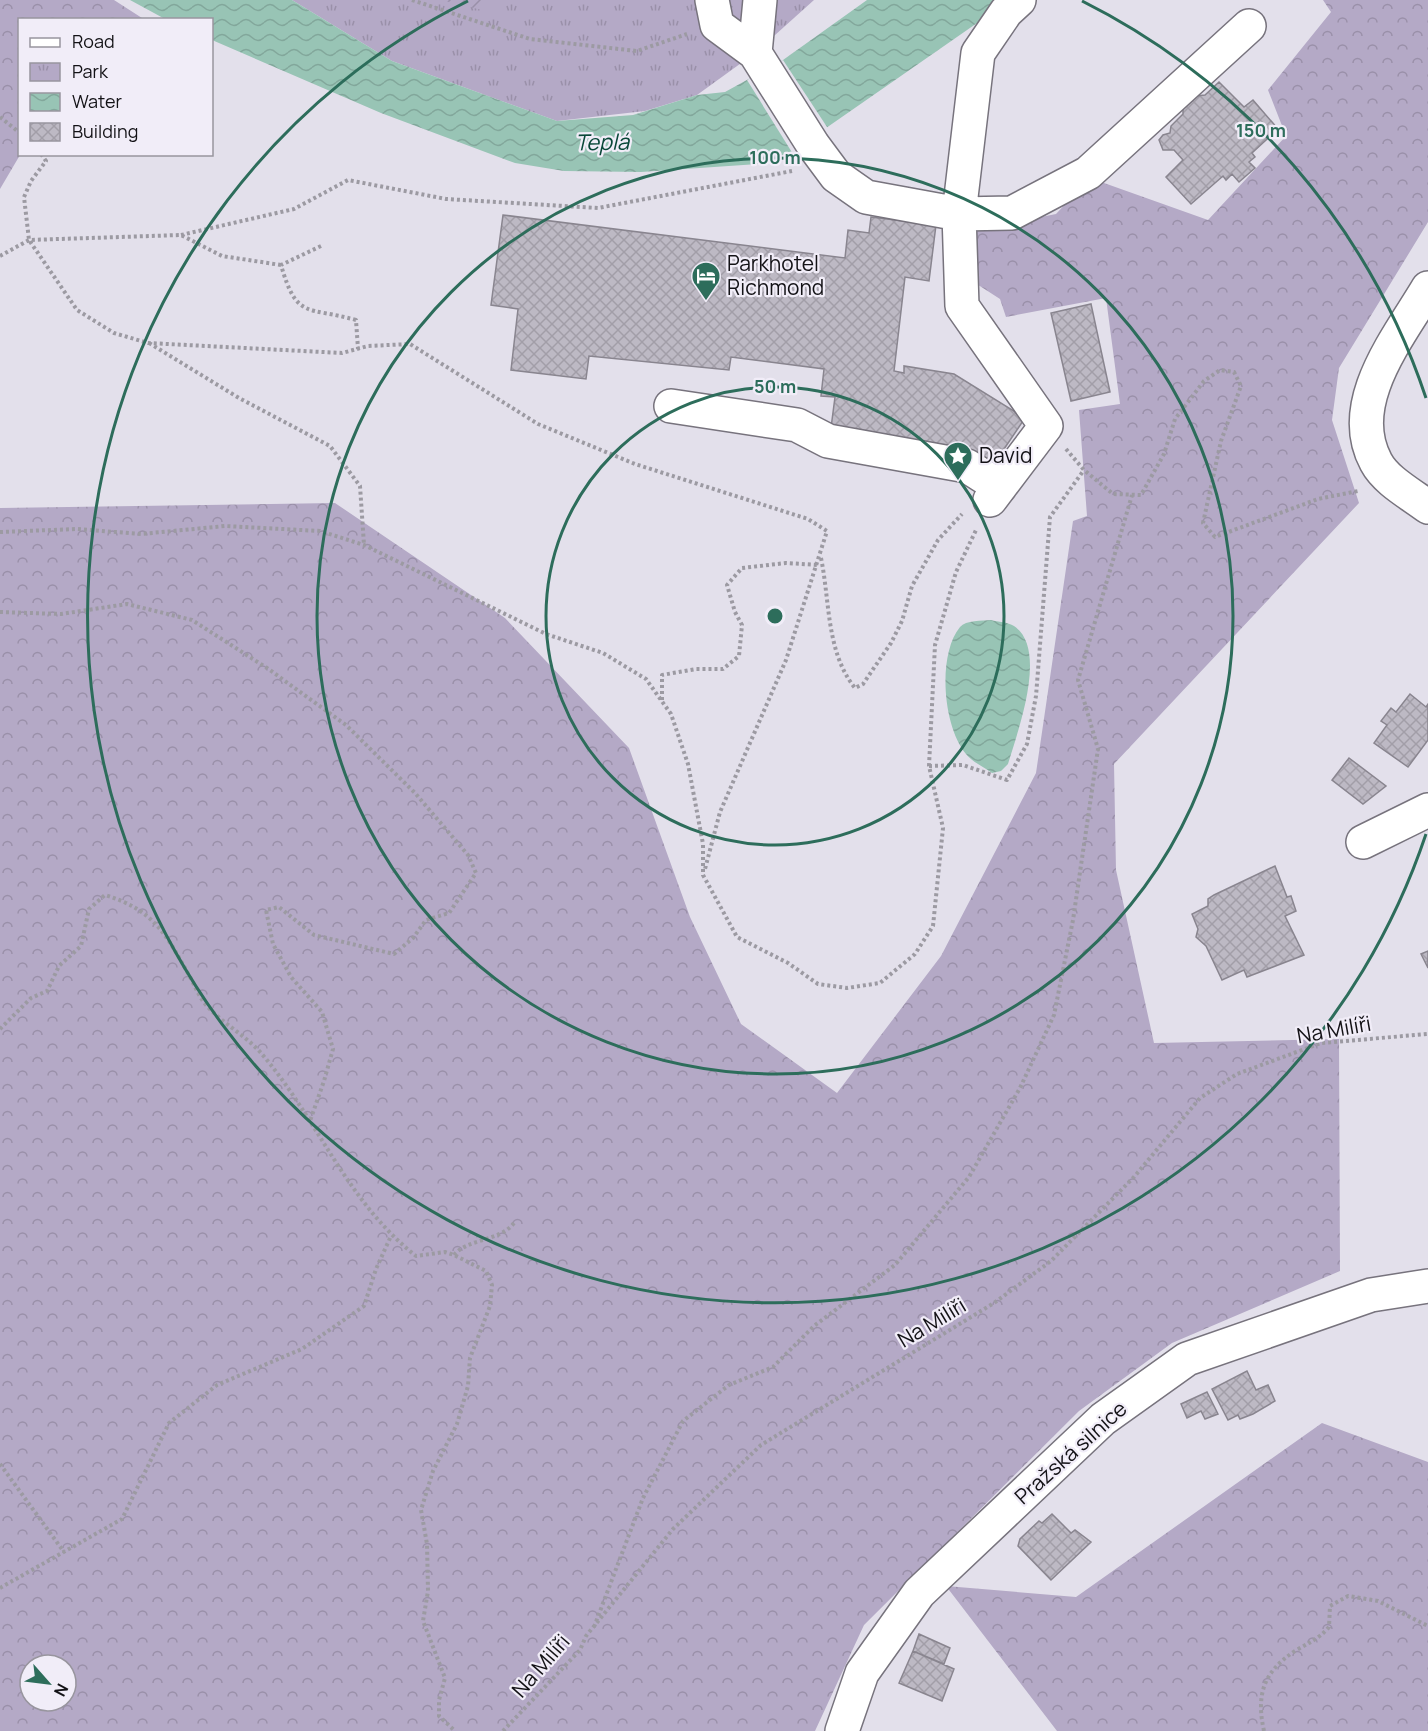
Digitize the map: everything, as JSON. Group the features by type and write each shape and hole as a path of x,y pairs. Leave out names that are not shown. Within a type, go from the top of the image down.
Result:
{"street":[{"path":"760,0 760,62"},
{"path":"671,406 797,425 828,441 967,466 995,494 1046,426 962,306 959,214 978,52 1006,12 1019,0"},
{"path":"714,12 760,62 836,176 866,197 959,214 1012,213 1088,173 1249,26"},
{"path":"1428,288 1374,382 1367,406 1366,425 1368,443 1376,462 1384,473 1428,507"},
{"path":"1363,842 1428,810"},
{"name":"Pražská silnice","path":"842,1731 862,1673 919,1593 1103,1419 1187,1359 1371,1295 1428,1286"}],"path":[{"path":"412,0 530,39 637,51 714,12"},
{"path":"0,117 18,131"},
{"path":"0,256 29,240 182,235 294,209 348,180 446,199 598,208 820,154"},
{"path":"42,156 46,161 31,181 24,197 29,240 77,310 114,333 148,342 342,353 358,349 410,344 538,424 635,464 808,519 827,531 786,660 720,812 703,875"},
{"path":"182,235 222,256 281,265 321,246"},
{"path":"281,265 289,293 302,308 356,321 358,349"},
{"path":"148,342 239,398 330,446 360,486 364,545"},
{"path":"1046,426 1084,470 1113,494 1141,495 1164,454 1175,419 1204,381 1220,370 1234,372 1241,386 1221,441 1203,523 1215,537 1318,499 1366,489"},
{"path":"929,766 963,765 1007,780 1022,753 1026,744 1039,669 1050,517 1084,470"},
{"path":"820,557 837,654 846,676 855,687 863,684 891,644 902,621 912,586 938,540 958,517 995,494"},
{"path":"0,532 77,529 141,534 225,526 320,531 364,545 546,634 603,653 646,679 671,714 688,764 703,844 703,875 737,937 788,963 818,984 847,988 880,983 915,954 933,926 942,828 929,766 935,645 956,572 995,494"},
{"path":"594,1627 643,1498 683,1421 729,1385 773,1367 814,1326 895,1265 969,1178 1020,1088 1054,1015 1073,920 1098,749 1078,680 1132,495"},
{"path":"662,701 662,675 696,669 723,669 739,656 742,625 735,612 727,585 742,568 786,563 818,565"},
{"path":"0,612 61,614 127,604 192,620 267,668 346,725 415,793 468,855 476,873 448,913 426,920 413,938 394,954 320,937 279,907 266,910 273,944 291,977 322,1012 333,1049 310,1121"},
{"path":"0,1029 32,998 47,991 59,966 81,946 89,909 105,895 128,902 154,920 175,950 205,1004 260,1053 310,1121 352,1190 391,1236 416,1256 445,1252 486,1271 492,1285 490,1306 470,1358 468,1386 457,1424 433,1471 421,1510 427,1544 428,1579 423,1621 445,1678 439,1700 439,1716 455,1731"},
{"name":"Na Milíři","path":"503,1731 580,1650 586,1636 673,1528 761,1445 994,1303 1051,1261 1134,1177 1200,1098 1237,1074 1321,1043 1428,1034"},
{"path":"454,1255 459,1248 507,1232 514,1223"},
{"path":"0,1588 122,1519 169,1423 217,1385 302,1349 363,1306 391,1236"},
{"path":"0,1464 64,1552"},
{"path":"1264,1731 1259,1709 1265,1683 1275,1665 1319,1639 1329,1627 1330,1606 1348,1596 1378,1601 1428,1626"},
{"path":"498,1731 507,1727"}],"green space":[{"path":"0,0 114,0 142,18 18,18 19,156 0,189"},
{"path":"292,0 814,0 755,53 697,95 645,111 557,121 392,61"},
{"path":"441,0 488,0 482,10"},
{"path":"1323,0 1428,0 1428,222 1339,368 1332,420 1359,503 1114,764 1116,870 1154,1043 1339,1039 1340,1271 1172,1343 1079,1411 864,1625 815,1731 0,1731 0,508 335,503 505,618 629,748 690,917 741,1024 837,1093 941,956 1036,773 1073,521 1087,516 1079,410 1120,404 1106,298 1006,317 1000,299 969,279 967,232 1056,214 1090,178 1208,220 1286,136 1268,90 1331,12"},
{"path":"1322,1423 1428,1462 1428,1731 1057,1731 946,1586 1076,1597"}],"water":[{"name":"Teplá","path":"130,0 292,0 392,61 557,121 633,115 697,95 725,92 783,60 867,0 1003,0 980,21 793,151 758,164 641,172 564,171 515,163 381,113 213,40 213,18 163,18"},
{"path":"991,620 1014,626 1024,637 1029,653 1030,672 1023,713 1008,764 1001,771 992,773 969,757 958,742 952,727 946,691 948,655 960,627 970,622"}],"pier":[{"path":"783,60 829,130 793,154 747,80"}],"building":[{"path":"1219,82 1244,107 1253,100 1278,129 1252,153 1255,157 1249,162 1255,168 1239,182 1232,174 1226,180 1223,176 1191,204 1166,177 1183,160 1174,150 1163,150 1159,140 1163,135 1170,133 1171,126 1183,114 1183,107 1196,96 1205,95"},
{"path":"503,215 845,258 848,230 869,233 871,217 936,225 929,281 905,277 894,371 904,373 904,366 954,374 1025,418 994,464 831,428 835,397 821,396 824,369 731,357 729,370 589,356 586,379 511,370 518,309 491,305"},
{"path":"1091,304 1110,392 1071,401 1051,313"},
{"path":"1410,694 1426,707 1428,704 1428,740 1408,767 1374,743 1387,725 1381,721 1391,708 1396,712"},
{"path":"1349,758 1386,786 1363,804 1332,780"},
{"path":"1275,866 1287,897 1291,896 1296,911 1285,916 1304,955 1247,977 1244,970 1222,980 1206,946 1196,937 1198,929 1192,914 1208,906 1208,899 1214,895"},
{"path":"1428,951 1428,968 1421,954"},
{"path":"1247,1371 1256,1390 1268,1385 1275,1401 1253,1414 1240,1419 1238,1415 1228,1420 1212,1389"},
{"path":"1207,1392 1218,1414 1205,1419 1201,1411 1187,1418 1181,1404"},
{"path":"1052,1514 1071,1533 1075,1530 1091,1542 1051,1580 1018,1546 1020,1539 1039,1521 1042,1523"},
{"path":"919,1634 950,1648 944,1664 913,1651"},
{"path":"913,1651 954,1669 942,1701 899,1683"}],"place":[{"name":"Parkhotel Richmond","path":"706,302"},
{"name":"David","path":"958,482"}]}
